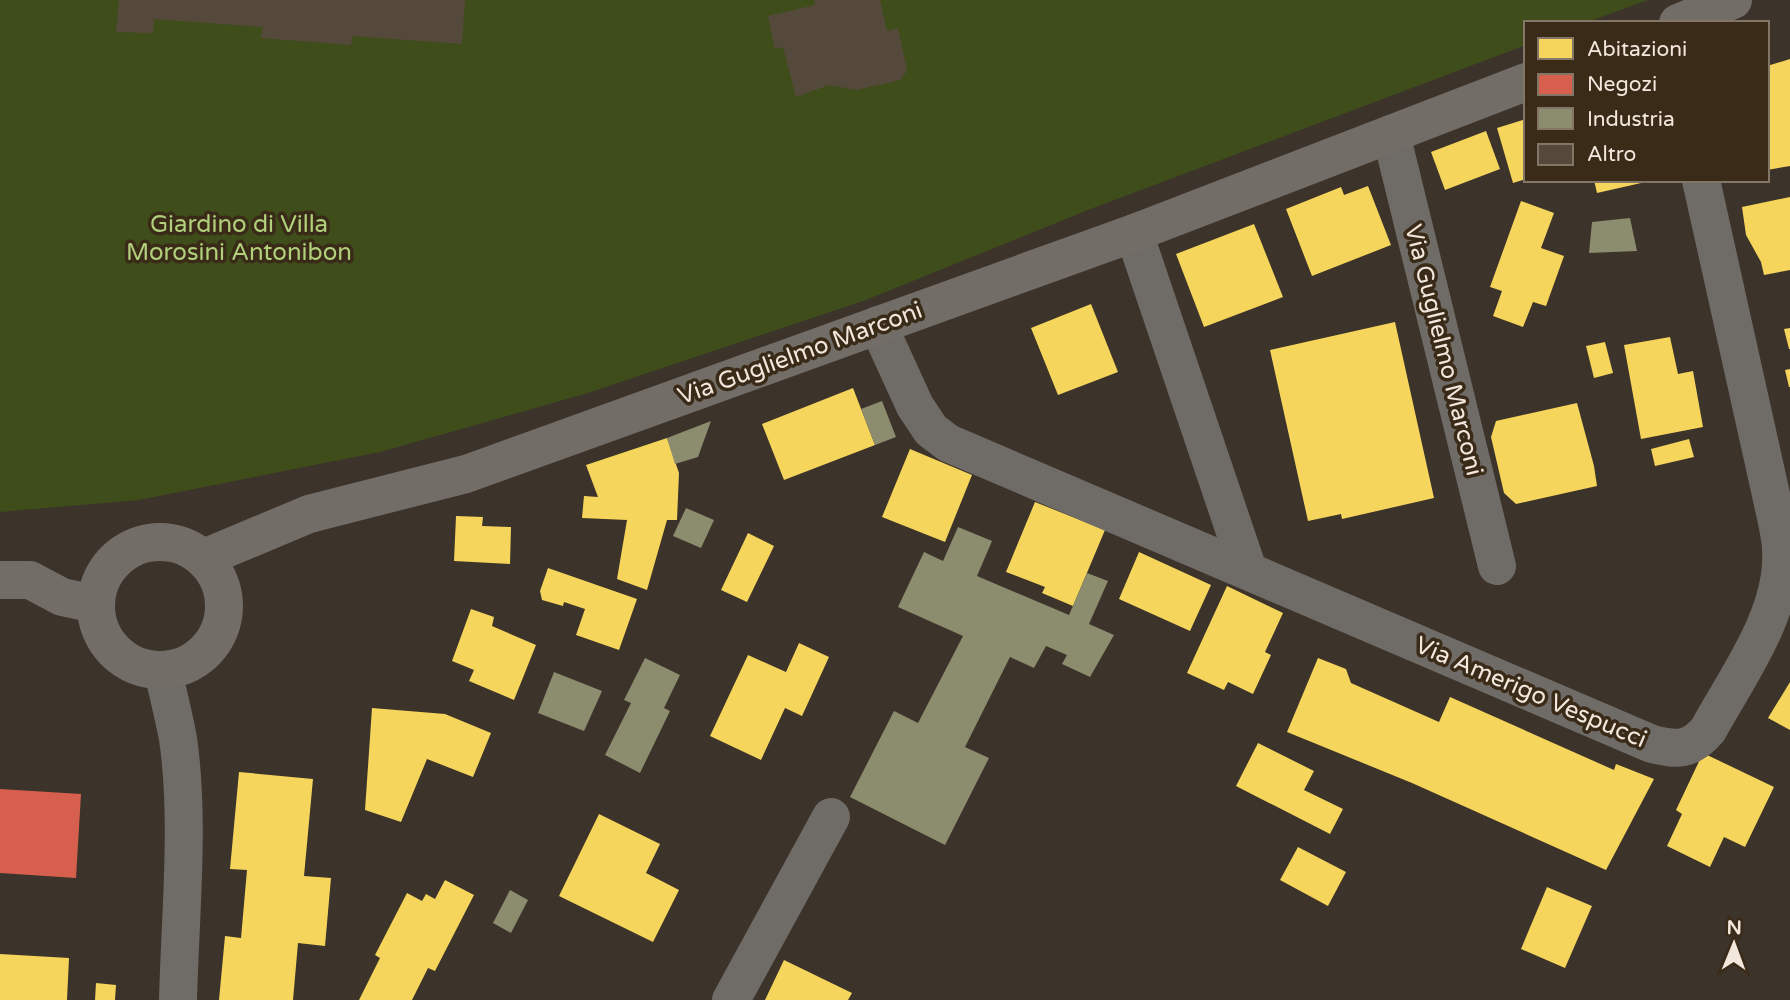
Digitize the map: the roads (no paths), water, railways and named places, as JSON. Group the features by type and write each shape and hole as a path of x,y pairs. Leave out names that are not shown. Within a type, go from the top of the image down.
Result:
{"street":[{"path":"1683,21 1733,0"},
{"name":"Via Guglielmo Marconi","path":"204,558 309,514 466,474 1134,233 1524,83"},
{"name":"Via Guglielmo Marconi","path":"1391,134 1497,566"},
{"name":"Via Amerigo Vespucci","path":"877,325 915,406 931,430 948,443 1652,744 1685,748 1698,742 1708,730 1766,624 1775,599 1782,550 1701,182"},
{"path":"1134,233 1248,570"},
{"path":"166,542 187,547 204,558 217,576 224,596 224,618 216,639 202,655 184,667 163,671 142,668 122,659 108,644 98,625 95,604 99,584 110,565 126,551 145,544 166,542"},
{"path":"0,580 30,580 62,597 95,604"},
{"path":"163,671 177,738 181,780 178,1000"},
{"path":"731,1000 831,817"}],"park label":[{"name":"Giardino di Villa Morosini Antonibon","path":"239,238"}]}
